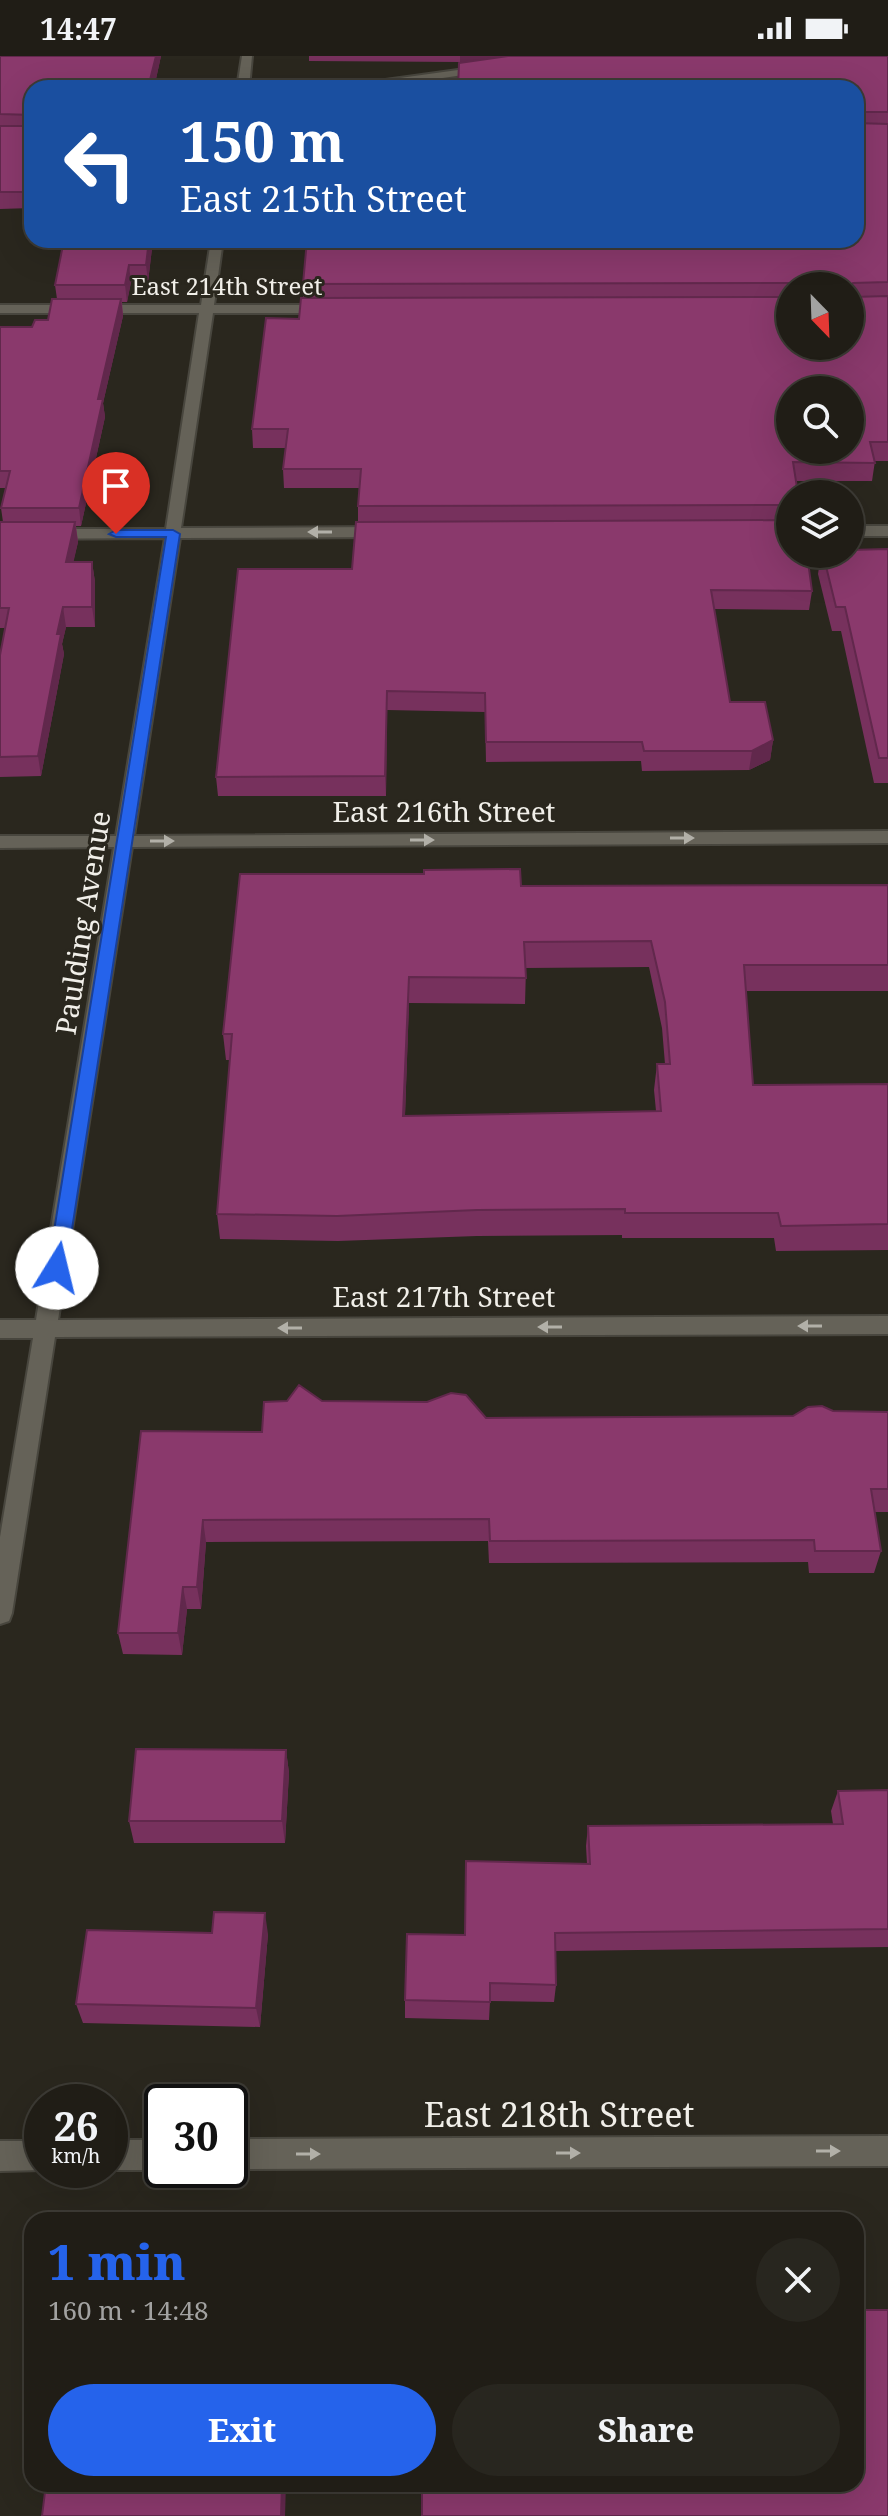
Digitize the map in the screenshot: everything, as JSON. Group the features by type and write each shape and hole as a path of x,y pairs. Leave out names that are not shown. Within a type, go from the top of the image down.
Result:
{"street":[{"path":"244,80 247,56"},
{"path":"406,80 506,66"},
{"name":"Paulding Avenue","path":"0,1613 216,248"},
{"name":"East 214th Street","path":"0,309 349,309"},
{"path":"864,531 888,531"},
{"path":"0,534 400,532"},
{"name":"East 216th Street","path":"0,842 888,837"},
{"name":"East 217th Street","path":"0,1329 888,1325"},
{"name":"East 218th Street","path":"248,2154 888,2151"},
{"path":"0,2156 24,2156"}],"building":[{"path":"0,56 156,56 150,80 24,80 24,115 0,114"},
{"path":"508,56 888,56 888,112 864,112 864,80 458,80 459,63"},
{"path":"864,123 888,124 888,282 864,283 864,272 776,272 776,283 303,284 306,248 864,248"},
{"path":"0,126 24,126 24,192 0,192"},
{"path":"62,248 148,248 146,265 129,265 125,285 55,285"},
{"path":"888,296 888,442 870,442 875,463 864,463 864,376 776,376 776,464 793,464 796,480 776,480 776,505 358,506 361,469 283,469 288,429 252,429 266,318 299,319 301,298 776,297 776,360 864,360 864,297"},
{"path":"52,299 121,299 98,399 103,399 79,508 1,508 10,471 0,471 0,327 32,327 35,320 48,320"},
{"path":"776,520 776,568 809,568 812,591 711,590 730,702 765,702 773,740 752,751 644,751 642,742 486,742 485,693 387,691 385,776 216,777 238,569 352,569 356,522"},
{"path":"0,522 75,522 66,562 92,562 92,607 63,607 57,634 61,634 38,756 0,757 0,655 9,608 0,608"},
{"path":"888,549 888,758 879,758 845,607 836,607 826,568 864,568 864,550"},
{"path":"520,869 521,886 888,885 888,965 744,965 753,1085 888,1084 888,1224 781,1226 778,1213 625,1213 625,1209 477,1210 337,1216 217,1214 232,1034 223,1034 240,874 424,874 424,870","holes":["651,941 665,1002 670,1064 657,1064 661,1111 403,1116 409,977 526,978 524,942"]},
{"path":"299,1385 322,1401 427,1402 451,1393 466,1395 486,1418 793,1416 808,1407 822,1406 833,1411 888,1412 888,1489 871,1489 881,1551 815,1551 814,1540 490,1541 489,1519 203,1520 197,1587 183,1587 178,1633 118,1633 141,1431 262,1432 264,1402 287,1401"},
{"path":"136,1749 286,1750 282,1821 129,1821"},
{"path":"888,1790 888,1929 555,1933 556,1985 490,1983 490,2002 405,2000 407,1934 465,1935 466,1861 590,1864 588,1826 843,1824 838,1791"},
{"path":"214,1912 265,1913 256,2008 76,2004 87,1930 212,1933"},
{"path":"864,2310 888,2310 888,2516 422,2516 422,2492 864,2492"},
{"path":"45,2492 282,2492 281,2516 42,2516"}],"route":[{"path":"57,1268 173,534 116,534"}]}
